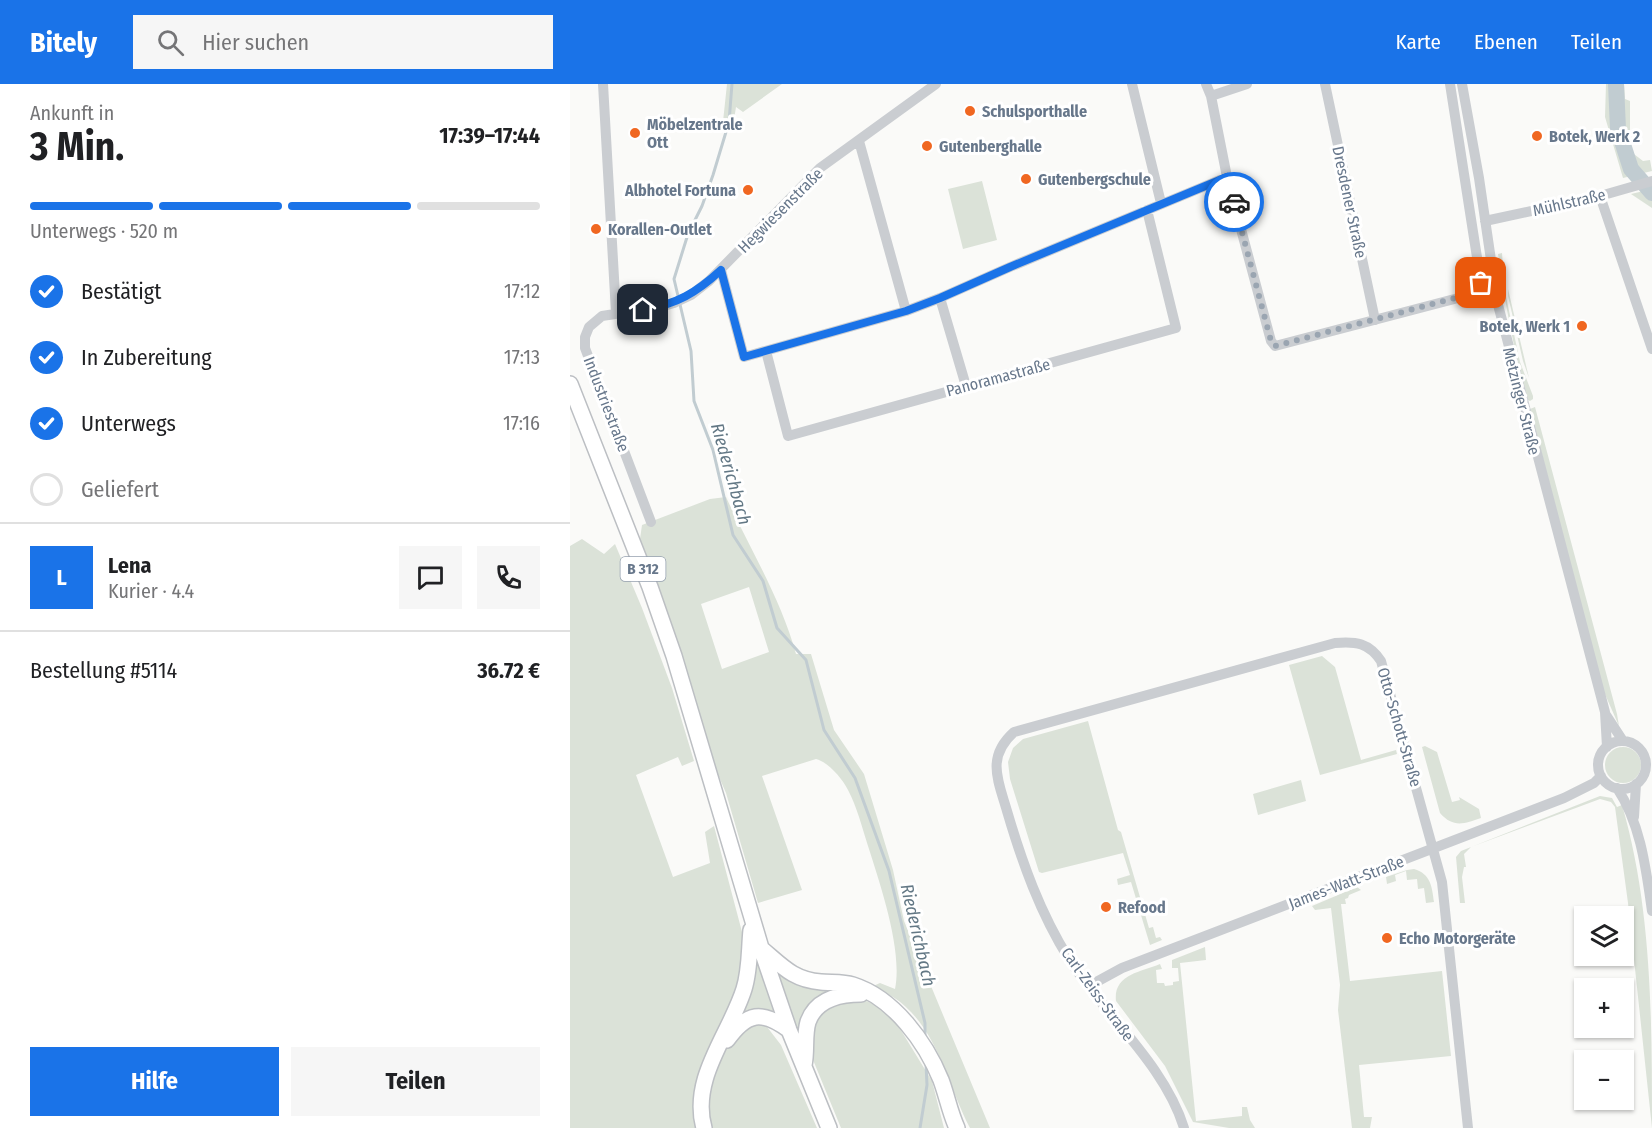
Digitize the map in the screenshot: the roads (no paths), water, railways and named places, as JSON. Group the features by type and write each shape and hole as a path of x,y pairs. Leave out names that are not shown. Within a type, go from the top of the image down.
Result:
{"highway":[{"name":"B 312","path":"570,384 667,636 752,922 789,1030 829,1128"},
{"path":"704,1128 702,1098 706,1076 744,992 748,977 752,922"},
{"path":"761,948 795,976 815,982 853,985 873,994 894,1011 909,1026 927,1051 940,1078 956,1126"},
{"path":"804,1067 808,1022 814,1010 824,1002 842,994 873,994"},
{"path":"713,1059 734,1030 744,1021 755,1016 769,1017 789,1030"}],"street":[{"path":"603,84 616,313"},
{"name":"Hegwiesenstraße","path":"616,313 643,310 679,301 709,281 814,174 936,84"},
{"path":"1132,84 1161,203"},
{"path":"1206,84 1211,96 1227,177 1271,341 1275,346 1468,295 1479,289 1481,283 1450,84"},
{"path":"1211,96 1247,84"},
{"name":"Dresdener Straße","path":"1325,84 1375,320"},
{"name":"Metzinger Straße","path":"1462,84 1500,311 1605,712 1607,747"},
{"path":"859,141 906,311"},
{"path":"721,270 744,357 906,311 1227,177"},
{"name":"Mühlstraße","path":"1485,221 1600,196 1652,181"},
{"path":"1600,196 1652,349"},
{"name":"Panoramastraße","path":"766,351 788,436 1176,328 1147,210"},
{"path":"940,298 966,386"},
{"name":"Industriestraße","path":"616,313 602,315 594,321 585,337 585,348 651,522"},
{"name":"Otto-Schott-Straße","path":"999,752 1005,740 1014,732 1335,643 1357,642 1375,652 1385,673 1442,882 1468,1128"},
{"name":"Metzinger Straße","path":"1605,712 1623,741"},
{"path":"1623,741 1640,749 1648,757 1643,777 1636,784 1627,788 1617,788 1608,784 1601,776 1599,760 1607,747 1623,741"},
{"name":"Carl-Zeiss-Straße","path":"999,752 996,773 1030,882 1065,953 1145,1058 1168,1094 1184,1128"},
{"name":"James-Watt-Straße","path":"1089,986 1122,968 1564,798 1594,783 1601,776"},
{"path":"1636,784 1634,821 1652,911"},
{"path":"1617,788 1634,821"}],"waterway":[{"name":"Riederichbach","path":"732,84 729,122 713,175 702,206 688,234 674,279 691,351 694,401 713,450 733,535 763,581 777,628 806,660 824,730 855,778 889,871 925,1023 925,1037"},
{"path":"1616,84 1618,129 1631,169 1652,193"},
{"name":"Riederichbach","path":"920,1128 927,1085 926,1064"}],"place":[{"name":"Schulsporthalle","path":"970,111"},
{"name":"Möbelzentrale Ott","path":"635,133"},
{"name":"Botek, Werk 2","path":"1537,136"},
{"name":"Gutenberghalle","path":"927,146"},
{"name":"Gutenbergschule","path":"1026,179"},
{"name":"Albhotel Fortuna","path":"748,190"},
{"name":"Korallen-Outlet","path":"596,229"},
{"name":"Botek, Werk 1","path":"1582,326"},
{"name":"Refood","path":"1106,907"},
{"name":"Echo Motorgeräte","path":"1387,938"}]}
